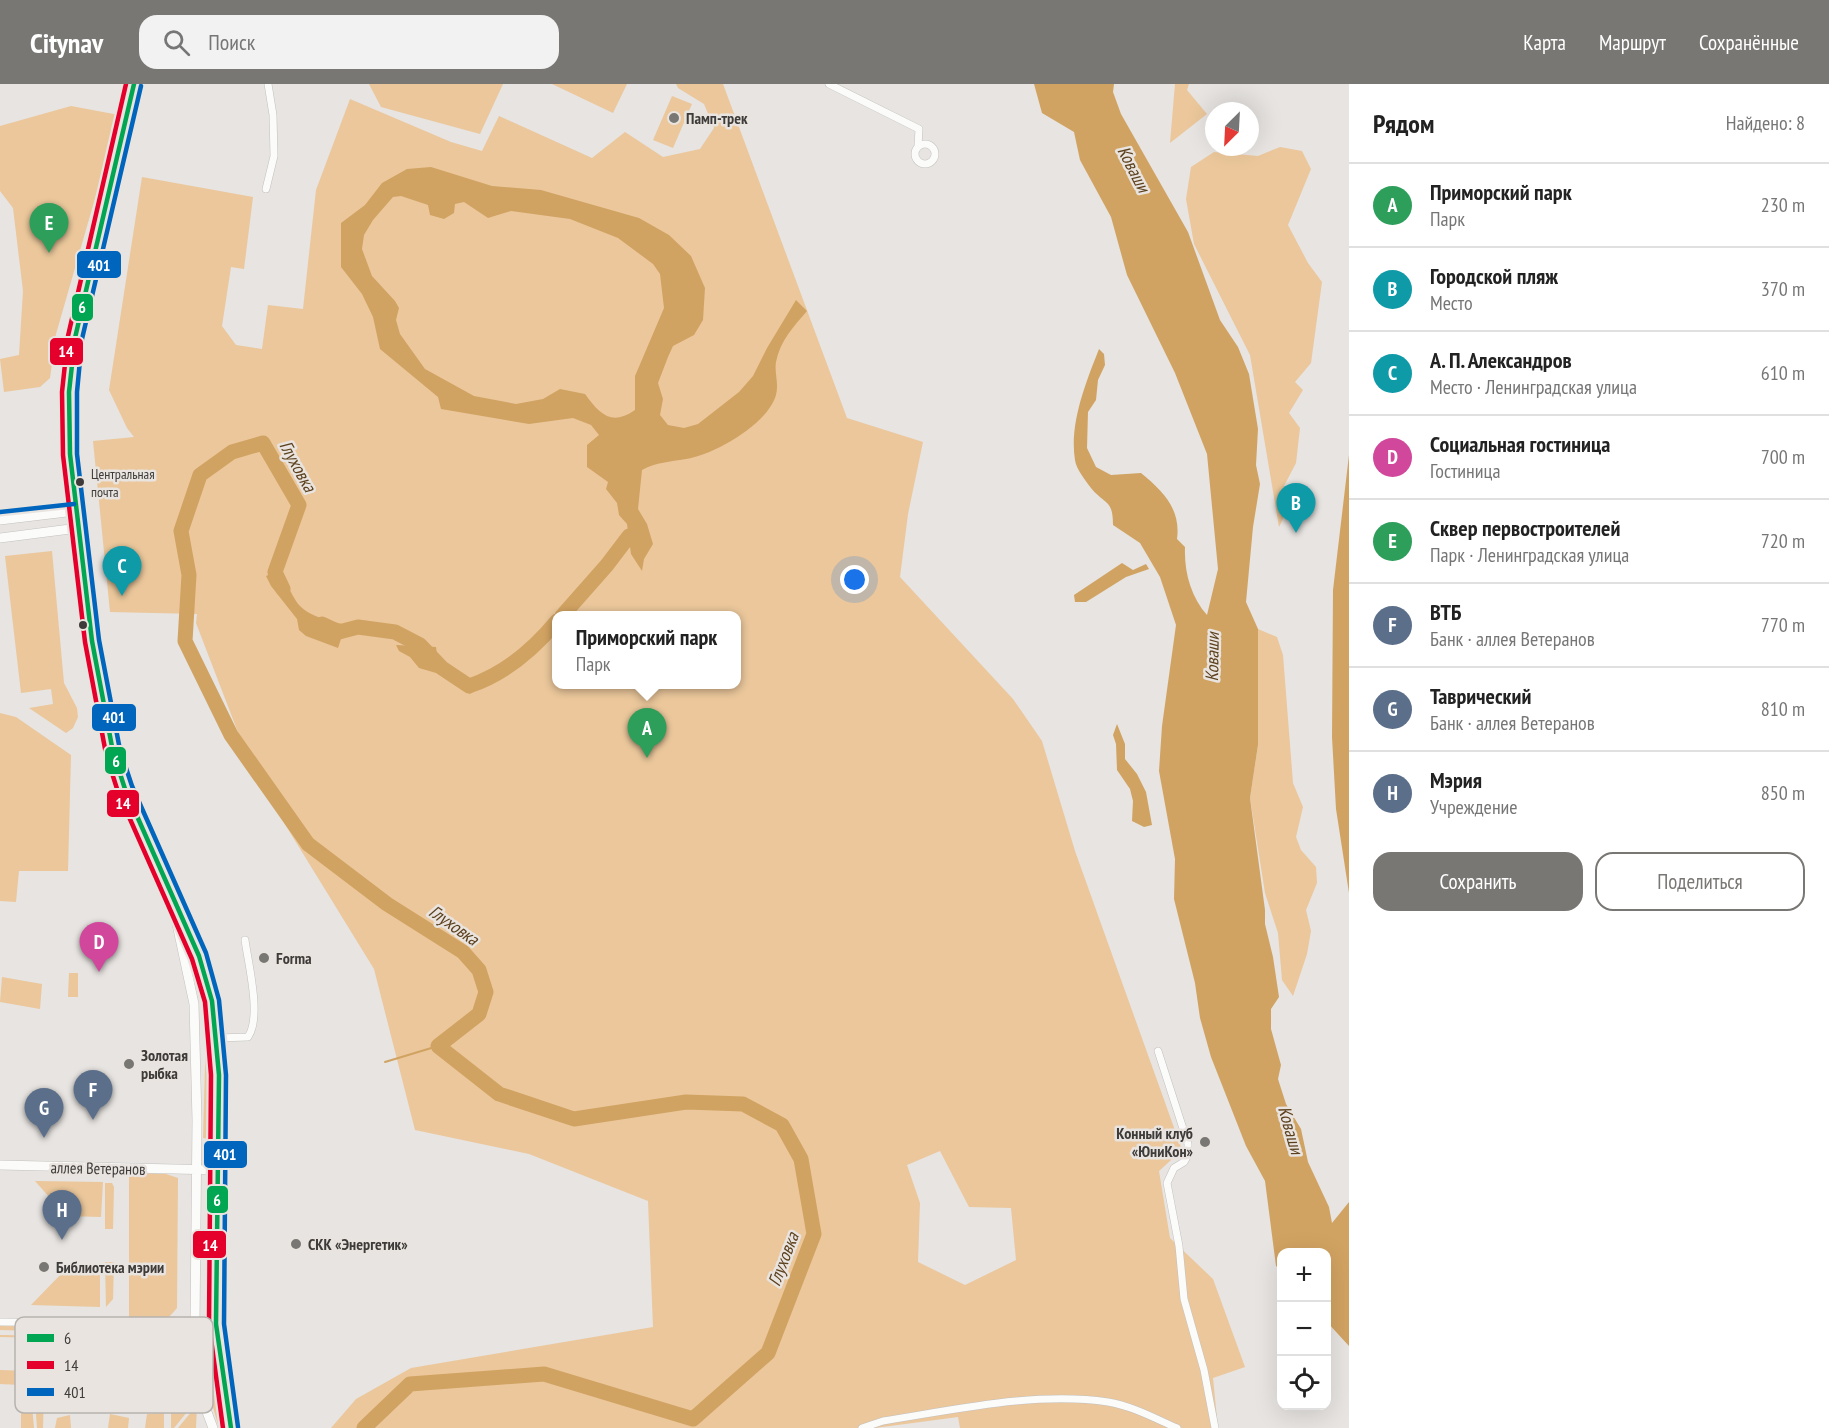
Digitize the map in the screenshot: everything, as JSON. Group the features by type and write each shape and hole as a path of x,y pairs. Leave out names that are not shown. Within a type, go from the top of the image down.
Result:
{"main road":[{"path":"134,84 71,365 68,418 75,511 92,641 113,752 125,789 199,956 212,1001 217,1038 216,1324 231,1428"},
{"path":"0,520 75,511"},
{"path":"0,538 78,528"},
{"path":"168,887 194,1004 197,1170 195,1317"},
{"path":"186,960 191,955 199,956"},
{"name":"аллея Ветеранов","path":"0,1165 218,1170"},
{"path":"208,1413 213,1428"}],"street":[{"path":"266,189 274,156 268,84"},
{"path":"829,84 919,129 918,146"},
{"path":"217,1038 248,1037 253,1027 253,1000 245,940"},
{"path":"1158,1051 1188,1144 1188,1155 1184,1162 1174,1168 1167,1183 1179,1246 1184,1299 1204,1370 1215,1428"},
{"path":"0,1322 15,1322"},
{"path":"862,1428 883,1421 1043,1399 1108,1402 1136,1409 1177,1428"}],"shaded area":[{"path":"369,84 503,84 480,134 381,107"},
{"path":"552,84 627,84 613,113"},
{"path":"676,84 723,84 847,418 923,442 908,514 900,577 1013,699 1042,741 1075,851 1182,1150 1159,1171 1170,1238 1213,1279 1245,1367 1213,1378 1218,1428 960,1428 958,1417 875,1428 331,1428 356,1399 411,1368 653,1327 648,1201 529,1154 415,1130 374,969 254,774 196,623 197,614 110,612 93,441 134,437 127,428 109,390 142,177 253,197 244,269 231,267 222,326 236,345 262,349 268,305 303,309 316,190 350,99 451,142 482,151 499,116 592,158 625,132 663,157 700,149 714,128 704,104 678,88","holes":["940,1151 969,1207 1011,1208 1016,1260 965,1285 918,1262 920,1203 907,1165"]},
{"path":"1175,84 1189,84 1187,90 1205,112 1205,116 1170,143"},
{"name":"Памп-трек","path":"672,96 692,104 673,148 653,140"},
{"path":"71,106 119,115 56,334 50,378 40,387 4,392 0,359 19,355 23,291 13,208 0,191 0,126"},
{"path":"1280,147 1302,151 1311,169 1288,225 1308,263 1322,282 1311,363 1295,382 1303,390 1289,413 1300,428 1296,463 1284,486 1286,507 1279,527 1250,355 1194,244 1186,199 1191,167 1208,156 1259,156"},
{"path":"52,551 64,683 77,708 78,717 73,728 66,733 29,708 53,704 51,689 21,693 5,556"},
{"path":"1258,629 1277,637 1283,655 1293,783 1303,807 1296,837 1301,850 1316,867 1317,883 1306,910 1311,931 1307,954 1293,996 1282,980 1278,933 1265,893 1250,798 1258,745"},
{"path":"0,713 16,717 71,755 68,871 19,871 16,902 0,901"},
{"path":"195,960 203,981 211,1025 210,1139 203,1138 206,1031 201,984"},
{"path":"69,973 78,973 78,997 68,997"},
{"path":"2,977 42,984 40,1009 0,1002"},
{"path":"134,1173 166,1174 178,1178 177,1308 169,1317 129,1317 129,1177"},
{"path":"35,1181 103,1182 101,1217 66,1216"},
{"path":"105,1183 112,1183 114,1187 113,1229 105,1229"},
{"path":"105,1262 114,1262 113,1299 106,1307"},
{"path":"64,1271 100,1273 100,1307 31,1305"},
{"path":"0,1326 15,1326 15,1330 0,1330"},
{"path":"0,1335 15,1335 15,1337 0,1337"},
{"path":"213,1351 221,1399 229,1428 219,1428 213,1407"},
{"path":"0,1370 15,1371 15,1385 0,1384"},
{"path":"21,1413 33,1413 34,1428 21,1428"},
{"path":"36,1413 43,1413 43,1428 37,1428"},
{"path":"164,1413 164,1428 145,1428 147,1414"},
{"path":"171,1413 186,1413 174,1428 171,1428"},
{"path":"190,1413 197,1413 196,1428 178,1428"},
{"path":"110,1414 129,1418 128,1428 108,1428"},
{"path":"70,1415 71,1428 55,1428 57,1418"}],"water":[{"name":"Коваши","path":"1034,84 1114,84 1113,92 1121,114 1188,232 1220,320 1238,347 1249,374 1258,429 1256,465 1260,484 1253,527 1246,602 1258,629 1258,745 1250,798 1265,924 1279,997 1271,1009 1271,1029 1281,1065 1278,1079 1286,1104 1301,1129 1308,1162 1329,1207 1332,1223 1349,1202 1349,1346 1331,1326 1331,1248 1277,1248 1276,1266 1265,1181 1246,1146 1211,1057 1200,1018 1195,983 1174,899 1175,859 1159,771 1162,726 1176,625 1160,577 1140,543 1113,525 1110,506 1091,488 1079,471 1075,460 1074,432 1077,418 1084,389 1099,349 1104,354 1105,365 1098,380 1096,400 1088,412 1087,448 1096,467 1111,475 1141,473 1169,502 1178,528 1177,539 1185,547 1190,584 1201,608 1207,615 1218,569 1207,454 1175,373 1127,275 1111,217 1080,160 1074,132 1042,113"},
{"path":"431,167 492,186 541,190 639,218 669,235 691,256 705,288 703,320 694,335 673,346 658,383 663,399 660,415 668,425 684,428 698,424 739,392 753,376 796,300 807,311 788,334 781,347 776,362 775,398 761,418 737,437 710,452 642,470 638,509 647,524 653,544 644,559 642,571 631,554 627,524 619,515 617,503 606,489 608,482 587,467 587,445 599,435 591,425 573,418 529,424 441,409 438,397 380,349 373,317 362,294 341,267 341,223 365,205 382,183 407,169","holes":["401,196 428,205 430,215 444,219 454,213 455,204 464,202 488,218 511,211 570,219 618,238 653,264 660,274 664,308 635,376 635,410 627,415 613,418 601,413 585,394 560,389 543,399 516,404 474,396 425,369 400,334 396,320 399,308 372,276 362,249 364,235 373,220 393,197"]},
{"path":"1349,455 1349,893 1336,809 1332,737 1333,590"},
{"path":"1122,563 1133,570 1146,564 1149,569 1126,577 1086,602 1075,602 1074,595"},
{"path":"275,572 305,611 328,620 358,627 339,632 341,639 338,648 306,636 299,630 297,619 266,576"},
{"path":"396,645 436,647 438,662 448,665 453,678 476,690 470,694 443,675 419,668 410,657 399,651"},
{"path":"1117,724 1125,744 1125,759 1137,774 1146,792 1152,825 1144,827 1132,821 1133,801 1130,789 1117,770 1116,744 1113,735"}],"waterway":[{"name":"Глуховка","path":"283,589 275,572 299,505 263,443 232,452 200,475 181,531 189,575 185,641 231,735 308,844 387,904 463,952 479,970 486,992 479,1014 438,1046 499,1094 574,1119 686,1102 743,1104 782,1125 801,1159 814,1234 768,1353 693,1419 544,1374 410,1384 364,1428"},
{"name":"Глуховка","path":"566,611 629,536"},
{"name":"Глуховка","path":"322,624 339,632 358,627 395,632 420,645 442,668 469,686 495,675 518,660 552,627"},
{"path":"385,1062 438,1046"}],"transit line":[{"name":"14","path":"126,84 68,336 62,392 63,455 85,642 106,754 118,792 192,959 205,1002 211,1075 209,1317"},
{"name":"6","path":"134,84 75,338 69,392 70,454 92,641 113,752 125,789 199,956 212,1001 219,1075 216,1324 231,1428"},
{"name":"401","path":"141,86 82,339 77,392 77,454 99,640 120,750 132,786 206,953 219,1000 226,1075 224,1324 238,1427"},
{"name":"401","path":"0,512 74,504"},
{"name":"14","path":"213,1354 223,1428"}],"place":[{"name":"Памп-трек","path":"674,118"},
{"name":"Сквер первостроителей","path":"49,253"},
{"name":"Центральная почта","path":"80,482"},
{"name":"Городской пляж","path":"1296,533"},
{"name":"А. П. Александров","path":"122,596"},
{"name":"Приморский парк","path":"647,758"},
{"name":"Forma","path":"264,958"},
{"name":"Социальная гостиница","path":"99,972"},
{"name":"Золотая рыбка","path":"129,1064"},
{"name":"ВТБ","path":"93,1120"},
{"name":"Таврический","path":"44,1138"},
{"name":"Конный клуб «ЮниКон»","path":"1205,1142"},
{"name":"Мэрия","path":"62,1240"},
{"name":"СКК «Энергетик»","path":"296,1244"},
{"name":"Библиотека мэрии","path":"44,1267"}]}
